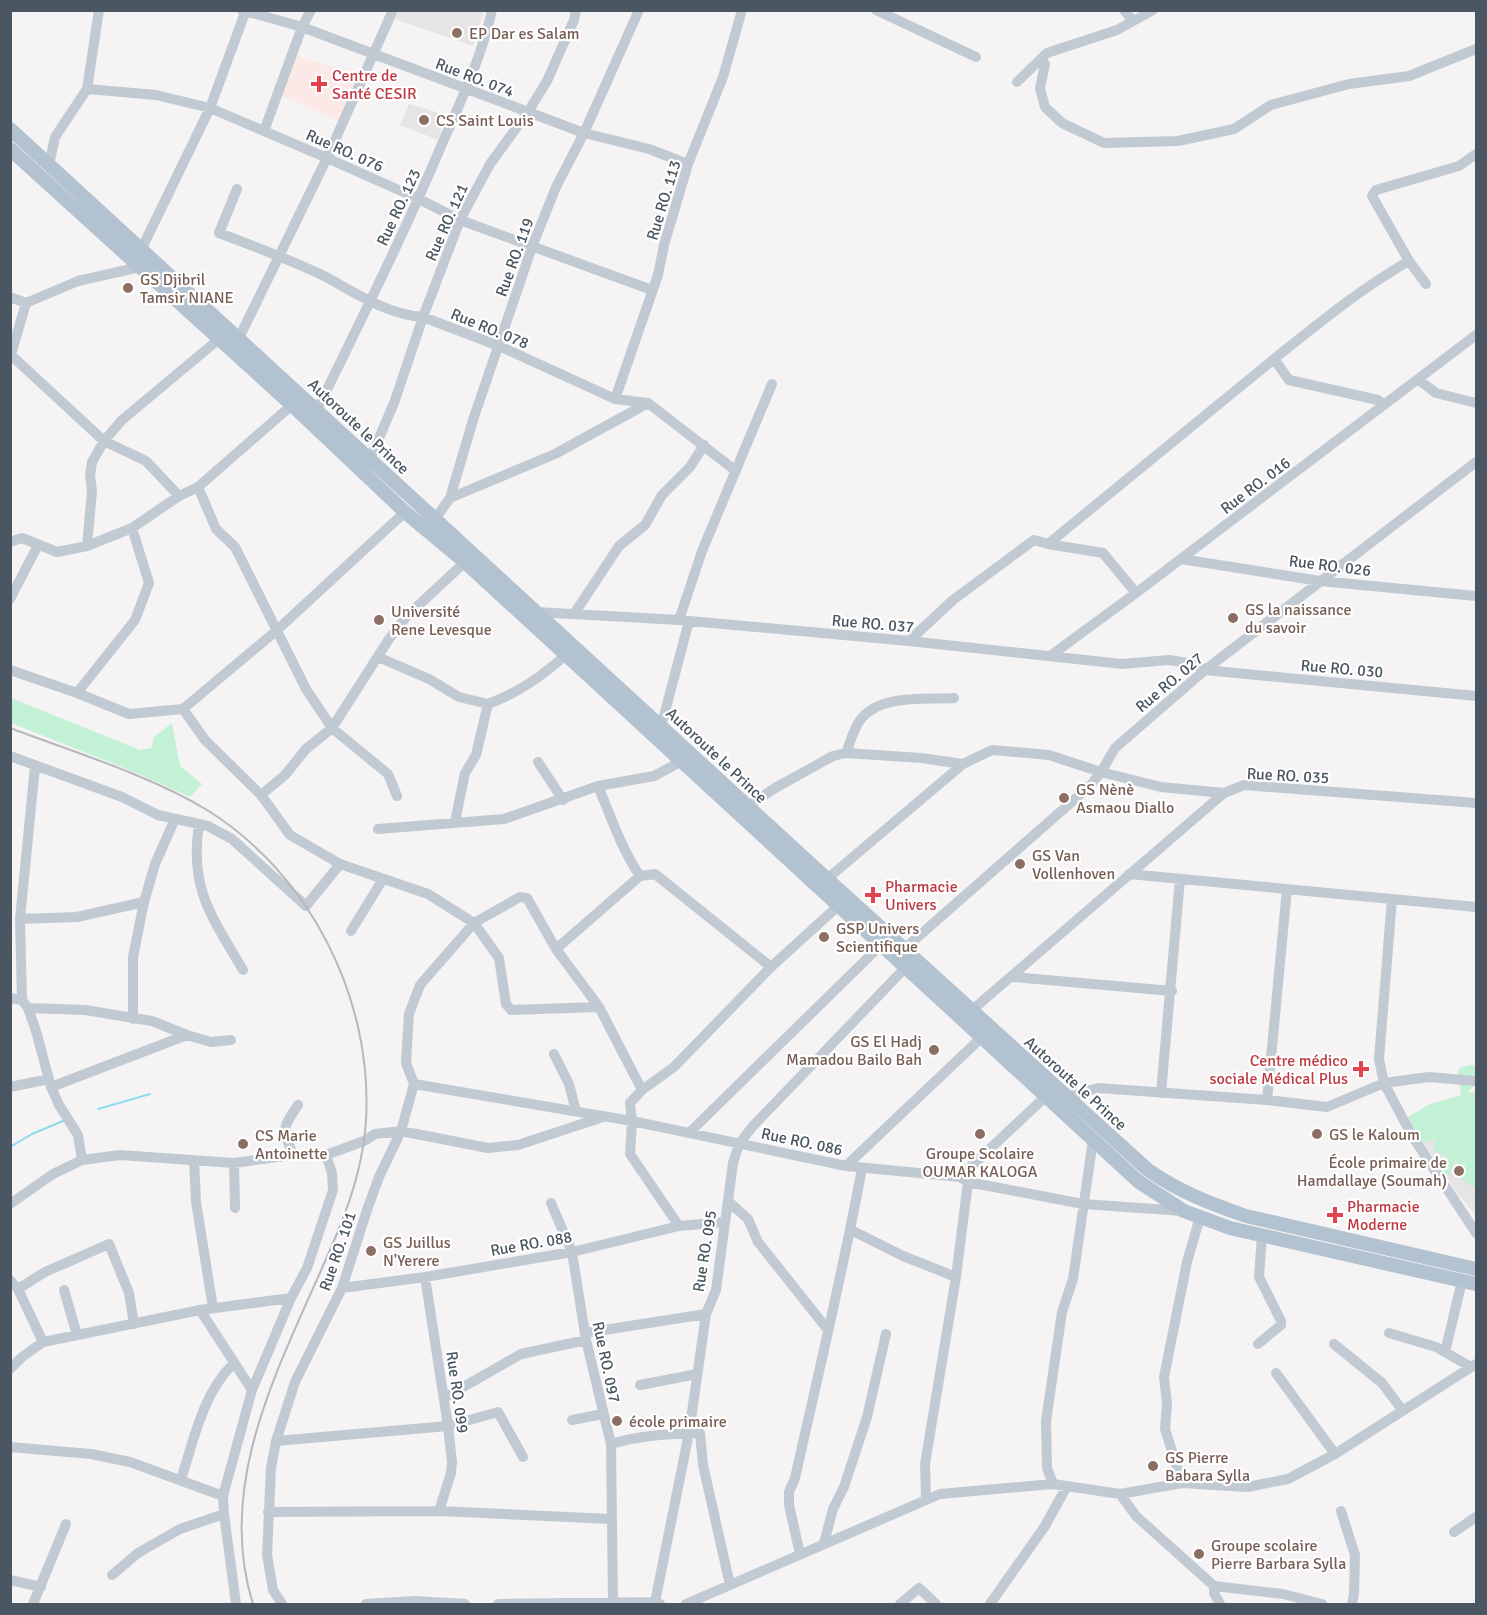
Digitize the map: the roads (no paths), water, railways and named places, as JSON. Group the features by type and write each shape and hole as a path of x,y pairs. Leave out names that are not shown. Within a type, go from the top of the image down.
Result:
{"main road":[{"name":"Autoroute le Prince","path":"10,129 826,879 1148,1170 1170,1185 1209,1203 1246,1215 1476,1269"},
{"name":"Autoroute le Prince","path":"10,149 292,405 405,512 465,562 1139,1182 1184,1211 1262,1236 1476,1284"}],"street":[{"path":"49,165 55,137 87,89 99,10"},
{"path":"264,131 302,27 311,10"},
{"path":"239,338 327,158 393,10"},
{"name":"Rue RO. 123","path":"317,410 419,199 465,89 489,25 492,10"},
{"name":"Rue RO. 121","path":"370,459 394,403 423,317 460,220 490,164 548,81 574,20 576,10"},
{"name":"Rue RO. 119","path":"435,519 450,498 473,420 532,247 556,187 584,133 639,10"},
{"name":"Rue RO. 113","path":"615,399 658,275 664,244 688,164 723,77 742,10"},
{"path":"876,10 976,57"},
{"path":"1124,10 1132,21"},
{"path":"1017,82 1047,53 1117,30 1154,10"},
{"path":"142,248 210,108 245,11"},
{"name":"Rue RO. 074","path":"245,11 302,27 584,133 649,149 688,164"},
{"path":"1045,64 1040,88 1045,107 1062,123 1104,143 1178,141 1234,129 1271,105 1349,84 1409,76 1476,49"},
{"name":"Rue RO. 076","path":"87,89 156,95 210,108 419,199 460,220 652,290"},
{"path":"1426,284 1409,261 1372,196 1376,190 1459,166 1476,154"},
{"name":"Rue RO. 078","path":"237,189 219,233 279,255 369,302 412,316 423,317 499,346 615,399 648,403 736,471"},
{"path":"1048,544 1274,358 1382,277 1409,261"},
{"path":"10,297 26,303 78,281 140,267"},
{"path":"26,303 11,357 104,441 146,461 179,496"},
{"name":"Rue RO. 016","path":"1050,656 1181,560 1476,335"},
{"path":"87,546 92,462 104,441 122,420 219,339"},
{"path":"1274,358 1289,380 1378,400 1384,405"},
{"path":"1419,380 1436,393 1476,403"},
{"path":"661,727 702,551 772,384"},
{"path":"450,498 555,454 648,403"},
{"path":"10,542 22,538 57,552 87,546 132,528 179,496 198,487 292,405"},
{"path":"574,615 619,546 645,525 662,495 690,467 704,445"},
{"name":"Rue RO. 027","path":"904,949 1091,785 1115,748 1205,670 1476,462"},
{"path":"198,487 216,529 235,547 306,689 332,728 388,774 397,796"},
{"path":"10,670 129,714 183,709 276,630 405,512"},
{"path":"77,693 135,620 148,583 132,528"},
{"path":"909,641 953,600 1034,540 1103,553 1136,593"},
{"path":"10,599 38,545"},
{"name":"Rue RO. 026","path":"1181,560 1320,581 1476,596"},
{"path":"261,795 285,775 306,749 332,728 389,639 407,616 465,562"},
{"name":"Rue RO. 037","path":"536,612 684,621 909,641 1122,664 1169,660 1194,663 1205,670"},
{"path":"378,657 429,679 459,697 488,704 510,696 534,682 565,656"},
{"name":"Rue RO. 030","path":"1205,670 1476,696"},
{"path":"846,753 860,719 874,708 892,702 954,698"},
{"path":"455,822 465,773 476,755 488,704"},
{"path":"183,709 205,740 261,795 290,835 340,864 428,894 474,923 499,958 506,1004 511,1010 599,1007"},
{"name":"Rue RO. 035","path":"826,879 963,764 992,750 1050,755 1101,772 1161,787 1224,794 1244,785 1476,803"},
{"path":"748,806 775,788 833,756 846,753 921,758 963,764"},
{"path":"10,756 122,797 158,815 208,826 232,839 306,906 340,864"},
{"path":"538,762 563,800"},
{"path":"378,830 504,819 598,786 654,776 680,762"},
{"path":"35,766 20,919 20,1002 36,1031 50,1083 78,1135 81,1160"},
{"path":"598,786 620,837 622,847 640,876"},
{"path":"971,1011 1224,794"},
{"path":"133,1019 134,957 144,902 155,864 175,819"},
{"path":"199,824 195,850 198,879 207,908 243,970"},
{"path":"556,949 640,876 655,874 771,968"},
{"path":"1129,874 1476,908"},
{"path":"351,931 383,879"},
{"path":"1161,1093 1172,990 1180,879"},
{"path":"1268,1100 1287,889"},
{"path":"474,923 524,897 527,898 556,949 599,1007 642,1090"},
{"path":"1392,899 1379,1059 1384,1083 1411,1134 1476,1230"},
{"path":"20,919 77,917 144,902"},
{"path":"679,1226 630,1154 632,1121 630,1102 642,1090 674,1067 771,968 838,906"},
{"name":"Rue RO. 101","path":"282,1605 273,1590 267,1555 271,1468 276,1441 295,1382 342,1287 375,1188 401,1131 414,1083 406,1063 409,1014 420,985 474,923"},
{"path":"689,1133 881,945"},
{"name":"Rue RO. 095","path":"658,1604 689,1433 706,1314 716,1290 733,1163 739,1143 906,967"},
{"path":"1012,977 1172,990"},
{"path":"20,1002 152,1021 211,1042 231,1040"},
{"path":"10,1087 50,1083 187,1035"},
{"path":"846,1166 981,1038"},
{"path":"554,1054 569,1084 576,1111"},
{"path":"1067,1096 1098,1088 1268,1100 1327,1107 1384,1083 1429,1077 1476,1081"},
{"name":"Rue RO. 086","path":"414,1083 632,1121 846,1166 964,1179 1083,1204 1184,1211"},
{"path":"926,1499 925,1464 956,1277 964,1179 1045,1097"},
{"path":"293,1155 284,1132 285,1125 298,1105"},
{"path":"10,1204 53,1174 81,1160 120,1155 234,1163 293,1155 326,1155 364,1141 375,1134 401,1131 488,1148 518,1145 605,1116"},
{"path":"1053,1484 1047,1468 1046,1421 1062,1312 1073,1279 1093,1140"},
{"path":"236,1605 223,1496 252,1390 291,1298 307,1268 333,1190 332,1173 326,1155"},
{"path":"194,1161 196,1202 213,1308"},
{"path":"234,1163 235,1208"},
{"path":"800,1554 789,1505 789,1492 795,1478 851,1230 862,1168"},
{"path":"728,1201 748,1220 758,1242 828,1330"},
{"name":"Rue RO. 097","path":"551,1203 572,1252 585,1337 610,1444 613,1603"},
{"path":"1182,1483 1165,1430 1167,1404 1164,1377 1187,1262 1200,1217"},
{"name":"Rue RO. 088","path":"342,1287 572,1252 679,1226 724,1222"},
{"path":"851,1230 903,1256 956,1277"},
{"path":"1258,1344 1281,1325 1259,1277 1262,1236"},
{"path":"43,1342 14,1284 109,1244 129,1293 134,1324"},
{"name":"Rue RO. 099","path":"425,1276 452,1462 451,1473 439,1511"},
{"path":"1446,1352 1462,1281"},
{"path":"64,1290 77,1335"},
{"path":"10,1369 43,1342 200,1310 291,1298"},
{"path":"200,1310 252,1390"},
{"path":"444,1398 521,1354 585,1337 706,1314"},
{"path":"1389,1333 1436,1347 1474,1365"},
{"path":"824,1543 833,1509 844,1487 867,1416 886,1334"},
{"path":"1334,1344 1382,1383 1403,1411"},
{"path":"181,1479 204,1410 216,1384 233,1364"},
{"path":"686,1605 940,1494 1053,1484 1120,1494 1182,1483 1247,1487 1288,1479 1335,1454 1474,1365"},
{"path":"1275,1373 1335,1454"},
{"path":"640,1384 697,1374"},
{"path":"276,1441 448,1426 498,1412 523,1457"},
{"path":"572,1420 603,1414"},
{"path":"610,1444 631,1438 700,1433 704,1464 730,1585"},
{"path":"10,1447 91,1454 130,1462 223,1496"},
{"path":"990,1605 1045,1526 1067,1486"},
{"path":"1120,1494 1136,1516 1214,1586 1283,1594 1322,1605"},
{"path":"268,1512 439,1511 611,1519"},
{"path":"1341,1511 1355,1555 1352,1605"},
{"path":"112,1575 138,1553 180,1529 224,1514"},
{"path":"1454,1532 1476,1517"},
{"path":"33,1605 66,1524"},
{"path":"10,1580 41,1587"},
{"path":"1214,1586 1214,1593 1220,1605"},
{"path":"900,1605 919,1588 936,1605"},
{"path":"374,1604 465,1605"},
{"path":"498,1605 658,1604"}],"waterway":[{"path":"98,1109 150,1094"},
{"path":"10,1147 32,1134 63,1121"}],"railway":[{"path":"10,728 111,765 185,797 244,837 276,868 304,904 328,944 346,986 359,1030 365,1075 366,1120 363,1148 356,1177 338,1231 279,1366 262,1413 249,1460 242,1507 243,1555 253,1604"}],"place":[{"name":"EP Dar es Salam","path":"457,33"},
{"name":"Centre de Santé CESIR","path":"319,84"},
{"name":"CS Saint Louis","path":"424,120"},
{"name":"GS Djibril Tamsir NIANE","path":"128,288"},
{"name":"GS la naissance du savoir","path":"1233,618"},
{"name":"Université Rene Levesque","path":"379,620"},
{"name":"GS Nènè Asmaou Diallo","path":"1064,798"},
{"name":"GS Van Vollenhoven","path":"1020,864"},
{"name":"Pharmacie Univers","path":"873,895"},
{"name":"GSP Univers Scientifique","path":"824,937"},
{"name":"GS El Hadj Mamadou Bailo Bah","path":"934,1050"},
{"name":"Centre médico sociale Médical Plus","path":"1361,1069"},
{"name":"Groupe Scolaire OUMAR KALOGA","path":"980,1134"},
{"name":"GS le Kaloum","path":"1317,1134"},
{"name":"CS Marie Antoinette","path":"243,1144"},
{"name":"École primaire de Hamdallaye (Soumah)","path":"1459,1171"},
{"name":"Pharmacie Moderne","path":"1335,1215"},
{"name":"GS Juillus N'Yerere","path":"371,1251"},
{"name":"école primaire","path":"617,1421"},
{"name":"GS Pierre Babara Sylla","path":"1153,1466"},
{"name":"Groupe scolaire Pierre Barbara Sylla","path":"1199,1554"}]}
